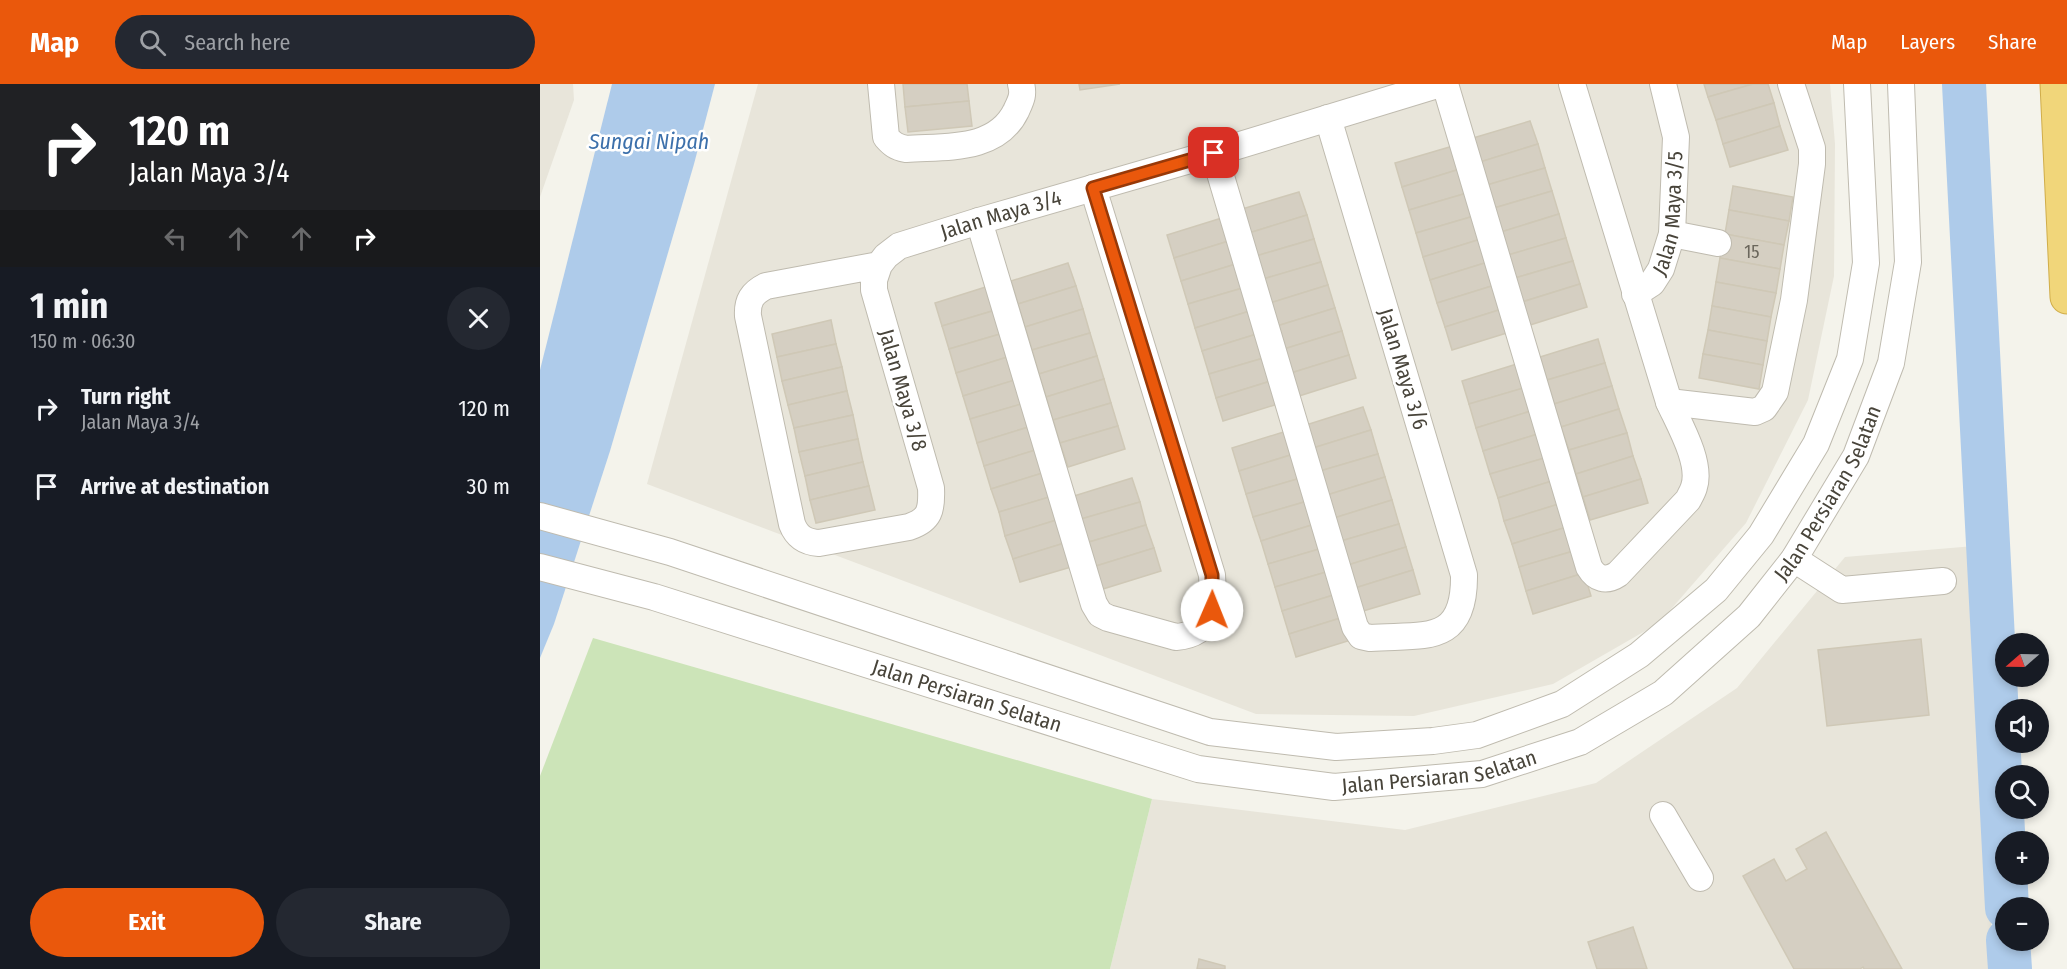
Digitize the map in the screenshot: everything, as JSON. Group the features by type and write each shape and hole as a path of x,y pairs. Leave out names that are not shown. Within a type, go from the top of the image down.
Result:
{"highway":[{"path":"2057,84 2067,297"}],"street":[{"path":"881,84 886,137 898,148 967,145 985,141 1000,132 1014,114 1022,89"},
{"name":"Jalan Maya 3/4","path":"879,265 899,246 979,220 1214,153 1440,84"},
{"name":"Jalan Maya 3/5","path":"1445,84 1589,567 1602,579 1611,579 1688,500 1695,485 1695,467 1689,446 1669,402 1572,84"},
{"name":"Jalan Maya 3/5","path":"1635,294 1652,283 1661,269 1672,234 1676,137 1663,84"},
{"path":"1669,402 1755,412 1764,408 1774,392 1794,300 1812,164 1812,148 1791,84"},
{"name":"Jalan Persiaran Selatan","path":"540,516 670,552 1210,732 1336,747 1433,741 1477,735 1562,704 1639,655 1716,590 1761,535 1816,444 1850,359 1866,262 1857,84"},
{"name":"Jalan Persiaran Selatan","path":"540,567 654,597 1198,769 1334,787 1482,774 1580,742 1663,693 1749,616 1794,559 1856,456 1891,363 1908,262 1901,84"},
{"name":"Jalan Maya 3/6","path":"1214,153 1355,627 1360,636 1370,638 1431,634 1445,629 1456,620 1463,598 1464,575 1328,118"},
{"path":"979,220 1094,604 1100,614 1108,618 1176,637 1186,636 1198,630 1207,621 1212,610 1212,575 1093,188"},
{"path":"1672,234 1718,243"},
{"name":"Jalan Maya 3/8","path":"879,265 874,280 874,290 931,488 931,504 927,516 920,524 819,543 809,542 795,532 792,524 747,316 747,306 757,291 766,286 879,265"},
{"path":"1794,559 1842,590 1943,581"},
{"path":"1663,814 1700,878"}],"shaded area":[{"path":"540,84 573,84 574,100 540,197"},
{"path":"758,84 1830,84 1835,144 1834,276 1808,400 1746,523 1659,623 1553,684 1414,716 1256,714 647,484"},
{"path":"1974,546 1993,969 1110,969 1152,799 1405,830 1596,783 1737,688 1845,557"}],"green space":[{"path":"593,638 1152,799 1110,969 540,969 540,776"}],"water":[{"name":"Sungai Nipah","path":"612,84 715,84 694,164 610,451 554,624 540,658 540,370"}],"building":[{"path":"903,84 967,84 969,101 905,107"},
{"path":"1079,84 1120,84 1080,90"},
{"path":"1704,84 1753,84 1708,97"},
{"path":"1753,84 1768,84 1774,103 1716,120 1708,97"},
{"path":"969,101 972,126 908,132 905,107"},
{"path":"1774,103 1780,126 1723,144 1716,120"},
{"path":"1530,121 1538,144 1480,162 1473,138"},
{"path":"1780,126 1788,150 1730,167 1723,144"},
{"path":"1538,144 1545,168 1487,185 1480,162"},
{"path":"1453,146 1460,169 1402,187 1395,163"},
{"path":"1545,168 1552,191 1494,208 1487,185"},
{"path":"1460,169 1467,193 1409,210 1402,187"},
{"path":"1733,186 1793,197 1789,221 1729,210"},
{"path":"1552,191 1559,214 1501,232 1494,208"},
{"path":"1299,192 1307,215 1249,233 1242,209"},
{"path":"1467,193 1474,216 1416,233 1409,210"},
{"path":"1729,210 1789,221 1784,245 1725,234"},
{"path":"1559,214 1566,238 1508,255 1501,232"},
{"path":"1307,215 1314,239 1256,256 1249,233"},
{"path":"1474,216 1481,239 1423,257 1416,233"},
{"path":"1225,217 1232,240 1174,258 1167,235"},
{"path":"1725,234 1784,245 1780,269 1720,258"},
{"path":"1566,238 1573,261 1515,278 1508,255"},
{"path":"1314,239 1321,262 1263,279 1256,256"},
{"path":"1481,239 1488,262 1430,280 1423,257"},
{"path":"1232,240 1239,263 1181,281 1174,258"},
{"path":"1720,258 1780,269 1776,293 1716,282"},
{"path":"1573,261 1580,284 1522,302 1515,278"},
{"path":"1321,262 1328,285 1270,303 1263,279"},
{"path":"1488,262 1495,285 1437,303 1430,280"},
{"path":"1068,263 1076,286 1018,304 1011,281"},
{"path":"1239,263 1246,287 1188,304 1181,281"},
{"path":"1716,282 1776,293 1771,317 1712,306"},
{"path":"1580,284 1587,307 1530,325 1522,302"},
{"path":"992,285 999,309 942,326 935,303"},
{"path":"1328,285 1335,308 1277,326 1270,303"},
{"path":"1495,285 1502,309 1445,327 1437,303"},
{"path":"1076,286 1083,309 1025,327 1018,304"},
{"path":"1246,287 1253,310 1195,328 1188,304"},
{"path":"1712,306 1771,317 1767,341 1708,330"},
{"path":"1335,308 1342,331 1284,349 1277,326"},
{"path":"999,309 1007,332 949,349 942,326"},
{"path":"1083,309 1090,333 1032,350 1025,327"},
{"path":"1502,309 1510,332 1452,350 1445,327"},
{"path":"1253,310 1260,333 1202,351 1195,328"},
{"path":"831,320 836,344 777,357 772,334"},
{"path":"1708,330 1767,341 1763,365 1703,354"},
{"path":"1342,331 1349,355 1291,373 1284,349"},
{"path":"1007,332 1014,355 956,373 949,349"},
{"path":"1090,333 1097,356 1039,374 1032,350"},
{"path":"1260,333 1267,357 1209,374 1202,351"},
{"path":"1598,339 1605,363 1547,380 1540,357"},
{"path":"836,344 842,367 782,381 777,357"},
{"path":"1703,354 1763,365 1759,389 1699,378"},
{"path":"1014,355 1021,378 963,396 956,373"},
{"path":"1349,355 1356,378 1299,396 1291,373"},
{"path":"1097,356 1104,379 1046,397 1039,374"},
{"path":"1267,357 1274,380 1216,398 1209,374"},
{"path":"1520,363 1527,387 1469,404 1462,381"},
{"path":"1605,363 1612,386 1554,404 1547,380"},
{"path":"842,367 847,391 788,405 782,381"},
{"path":"1021,378 1028,402 970,419 963,396"},
{"path":"1104,379 1111,403 1053,420 1046,397"},
{"path":"1274,380 1281,403 1223,421 1216,398"},
{"path":"1612,386 1619,409 1561,427 1554,404"},
{"path":"1527,387 1534,410 1476,428 1469,404"},
{"path":"847,391 853,415 794,428 788,405"},
{"path":"1028,402 1035,425 977,443 970,419"},
{"path":"1111,403 1118,426 1060,443 1053,420"},
{"path":"1363,407 1371,430 1313,448 1306,425"},
{"path":"1619,409 1627,433 1569,450 1561,427"},
{"path":"1534,410 1541,433 1483,451 1476,428"},
{"path":"853,415 858,439 799,452 794,428"},
{"path":"1035,425 1042,448 984,466 977,443"},
{"path":"1118,426 1125,449 1068,467 1060,443"},
{"path":"1290,430 1297,453 1239,471 1232,448"},
{"path":"1371,430 1378,454 1320,471 1313,448"},
{"path":"1541,433 1548,457 1490,474 1483,451"},
{"path":"1627,433 1633,456 1576,474 1569,450"},
{"path":"858,439 863,462 805,476 799,452"},
{"path":"1042,448 1049,471 991,489 984,466"},
{"path":"1297,453 1304,477 1246,494 1239,471"},
{"path":"1378,454 1385,477 1327,495 1320,471"},
{"path":"1633,456 1641,479 1583,497 1576,474"},
{"path":"1548,457 1555,480 1498,498 1490,474"},
{"path":"863,462 869,486 810,500 805,476"},
{"path":"1049,471 1056,495 999,512 991,489"},
{"path":"1304,477 1311,500 1253,517 1246,494"},
{"path":"1385,477 1392,500 1334,518 1327,495"},
{"path":"1132,478 1140,502 1081,519 1074,496"},
{"path":"1641,479 1648,503 1590,520 1583,497"},
{"path":"1555,480 1562,503 1504,521 1498,498"},
{"path":"869,486 875,510 816,523 810,500"},
{"path":"1056,495 1063,518 1005,536 999,512"},
{"path":"1311,500 1318,523 1261,541 1253,517"},
{"path":"1392,500 1399,524 1341,541 1334,518"},
{"path":"1140,502 1146,525 1089,542 1081,519"},
{"path":"1562,503 1570,526 1512,544 1504,521"},
{"path":"1063,518 1071,541 1013,559 1005,536"},
{"path":"1318,523 1326,547 1268,564 1261,541"},
{"path":"1399,524 1406,547 1348,565 1341,541"},
{"path":"1146,525 1154,548 1096,566 1089,542"},
{"path":"1570,526 1577,550 1519,567 1512,544"},
{"path":"1071,541 1078,565 1020,582 1013,559"},
{"path":"1326,547 1333,570 1275,587 1268,564"},
{"path":"1406,547 1413,570 1355,588 1348,565"},
{"path":"1154,548 1161,571 1103,589 1096,566"},
{"path":"1577,550 1584,573 1526,591 1519,567"},
{"path":"1333,570 1340,593 1282,611 1275,587"},
{"path":"1413,570 1420,594 1363,611 1355,588"},
{"path":"1584,573 1591,596 1533,614 1526,591"},
{"path":"1340,593 1347,616 1289,634 1282,611"},
{"path":"1347,616 1354,639 1296,657 1289,634"},
{"path":"1921,639 1929,715 1827,726 1818,650"},
{"path":"1826,832 1902,969 1864,969 1863,967 1860,969 1794,969 1743,876 1774,859 1786,881 1807,869 1796,849"},
{"path":"1633,927 1647,969 1597,969 1588,942"},
{"path":"1199,959 1225,966 1225,969 1197,969"}],"waterway":[{"path":"1964,84 2006,897"},
{"path":"2009,951 2010,969"}],"route":[{"path":"1212,610 1212,575 1093,188 1214,153"}]}
